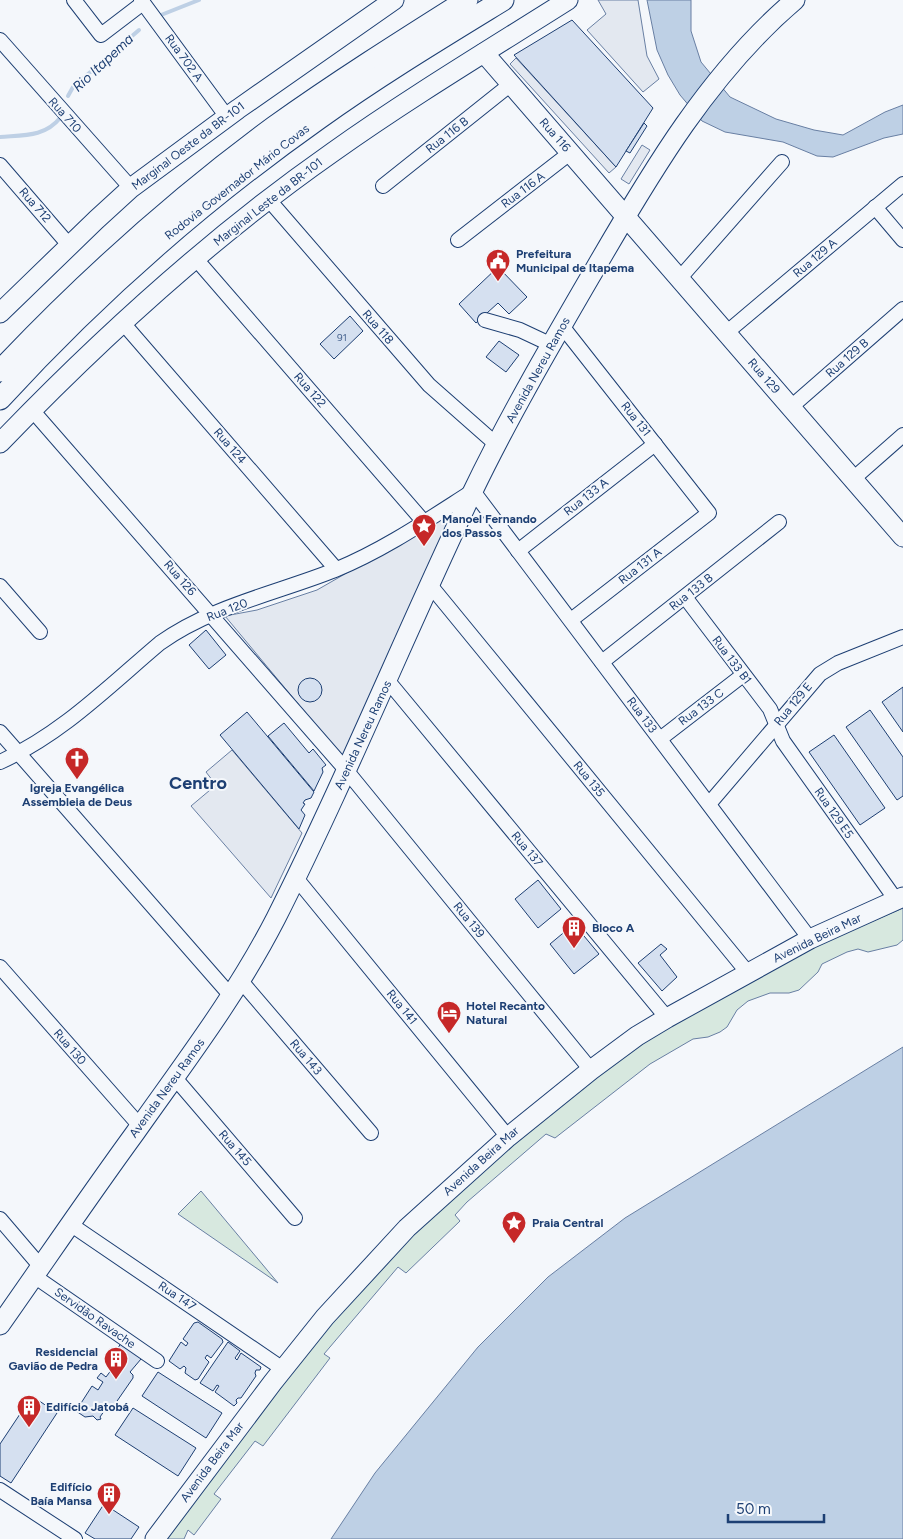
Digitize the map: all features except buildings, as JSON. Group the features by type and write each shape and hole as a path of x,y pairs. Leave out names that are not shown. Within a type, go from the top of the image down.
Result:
{"highway":[{"name":"Rodovia Governador Mário Covas","path":"0,372 27,342 116,257 207,179 274,127 329,89 467,0"},
{"name":"Rodovia Governador Mário Covas","path":"0,399 94,303 175,229 221,191 319,118 390,70 503,0"}],"main road":[{"name":"Marginal Oeste da BR-101","path":"2,307 132,188 227,117 394,0"},
{"name":"Marginal Leste da BR-101","path":"0,444 32,410 123,324 196,258 269,200 332,152 568,0"},
{"name":"Avenida Nereu Ramos","path":"0,1325 70,1224 200,1044 266,938 388,681 473,491 562,326 625,216 687,122 723,74 761,30 796,0"},
{"name":"Rua 116","path":"484,53 625,216"},
{"name":"Rua 129","path":"625,216 903,537"},
{"name":"Avenida Beira Mar","path":"155,1539 283,1369 325,1318 407,1228 508,1136 637,1036 810,939 899,898"}],"street":[{"path":"74,0 101,35 142,1"},
{"name":"Rua 702 A","path":"142,1 227,117"},
{"name":"Rua 710","path":"0,40 132,188"},
{"name":"Rua 116 B","path":"384,186 511,84"},
{"name":"Rua 116 A","path":"458,240 570,153"},
{"path":"679,278 782,162"},
{"name":"Rua 712","path":"0,165 69,245"},
{"name":"Rua 129 A","path":"726,333 903,184"},
{"name":"Rua 118","path":"269,200 424,379 450,405 497,445"},
{"path":"875,207 903,240"},
{"name":"Rua 122","path":"196,258 424,522"},
{"name":"Rua 129 B","path":"790,407 903,309"},
{"path":"485,320 520,330 552,345"},
{"name":"Rua 124","path":"123,324 336,569"},
{"name":"Rua 131","path":"562,326 709,512"},
{"name":"Rua 126","path":"32,410 346,770"},
{"path":"852,478 903,435"},
{"name":"Rua 133 A","path":"518,550 655,444"},
{"name":"Rua 120","path":"0,762 19,754 72,719 173,634 211,615 336,569 373,551 424,522 473,491"},
{"name":"Rua 133","path":"473,491 810,939"},
{"name":"Rua 131 A","path":"571,620 709,512"},
{"name":"Rua 133 B","path":"602,662 779,522"},
{"name":"Rua 135","path":"430,585 748,973"},
{"path":"0,586 40,632"},
{"name":"Rua 133 B1","path":"685,597 770,709 776,724"},
{"name":"Rua 129 E","path":"709,804 813,680 838,663 903,637"},
{"name":"Rua 133 C","path":"660,739 743,675"},
{"name":"Rua 137","path":"388,681 667,1018"},
{"name":"Rua 129 E5","path":"776,724 783,741 899,898"},
{"name":"Rua 143","path":"0,732 371,1133"},
{"name":"Rua 139","path":"346,770 591,1070"},
{"name":"Rua 141","path":"296,878 508,1136"},
{"name":"Rua 130","path":"0,967 140,1126"},
{"name":"Rua 145","path":"175,1078 295,1218"},
{"name":"Servidão Ravache","path":"0,1219 38,1272 157,1361"},
{"name":"Rua 147","path":"70,1224 283,1369"},
{"path":"0,1490 75,1539"}],"shaded area":[{"path":"598,0 638,0 647,56 659,79 643,92 587,30 606,14"},
{"path":"516,58 616,167 609,173 510,64"},
{"path":"642,145 650,150 629,184 621,179"},
{"path":"460,504 344,759 225,616 257,610 317,590 385,551"},
{"path":"232,750 302,833 271,898 191,806 216,785 206,772"},
{"path":"903,908 903,940 897,945 868,952 858,949 847,952 822,964 818,972 799,990 789,993 770,993 748,1001 737,1010 727,1027 720,1032 708,1037 693,1039 650,1064 555,1138 546,1134 467,1202 455,1215 460,1221 406,1273 398,1267 324,1354 330,1358 263,1446 255,1441 214,1494 221,1499 194,1535 188,1530 184,1539 161,1539 336,1315 410,1235 501,1151 587,1081 667,1027 817,945"},
{"path":"201,1191 278,1283 178,1214"}],"water":[{"path":"647,0 691,0 691,31 701,62 730,97 776,119 814,130 843,135 885,112 903,105 903,134 884,138 833,157 817,156 783,142 725,132 702,121 680,95 668,75 657,50"},
{"path":"903,1047 903,1539 331,1539 375,1473 478,1347 548,1277 625,1218"}],"waterway":[{"name":"Rio Itapema","path":"161,15 199,0"},
{"name":"Rio Itapema","path":"68,96 73,87 139,30"},
{"name":"Rio Itapema","path":"0,137 40,132 48,129 60,118"}],"place":[{"name":"Prefeitura Municipal de Itapema","path":"498,282"},
{"name":"Manoel Fernando dos Passos","path":"424,547"},
{"name":"Igreja Evangélica Assembleia de Deus","path":"77,780"},
{"name":"Bloco A","path":"574,949"},
{"name":"Hotel Recanto Natural","path":"449,1034"},
{"name":"Praia Central","path":"514,1244"},
{"name":"Residencial Gavião de Pedra","path":"116,1380"},
{"name":"Edifício Jatobá","path":"29,1428"},
{"name":"Edifício Baía Mansa","path":"109,1515"}],"district":[{"name":"Centro","path":"198,783"}]}
